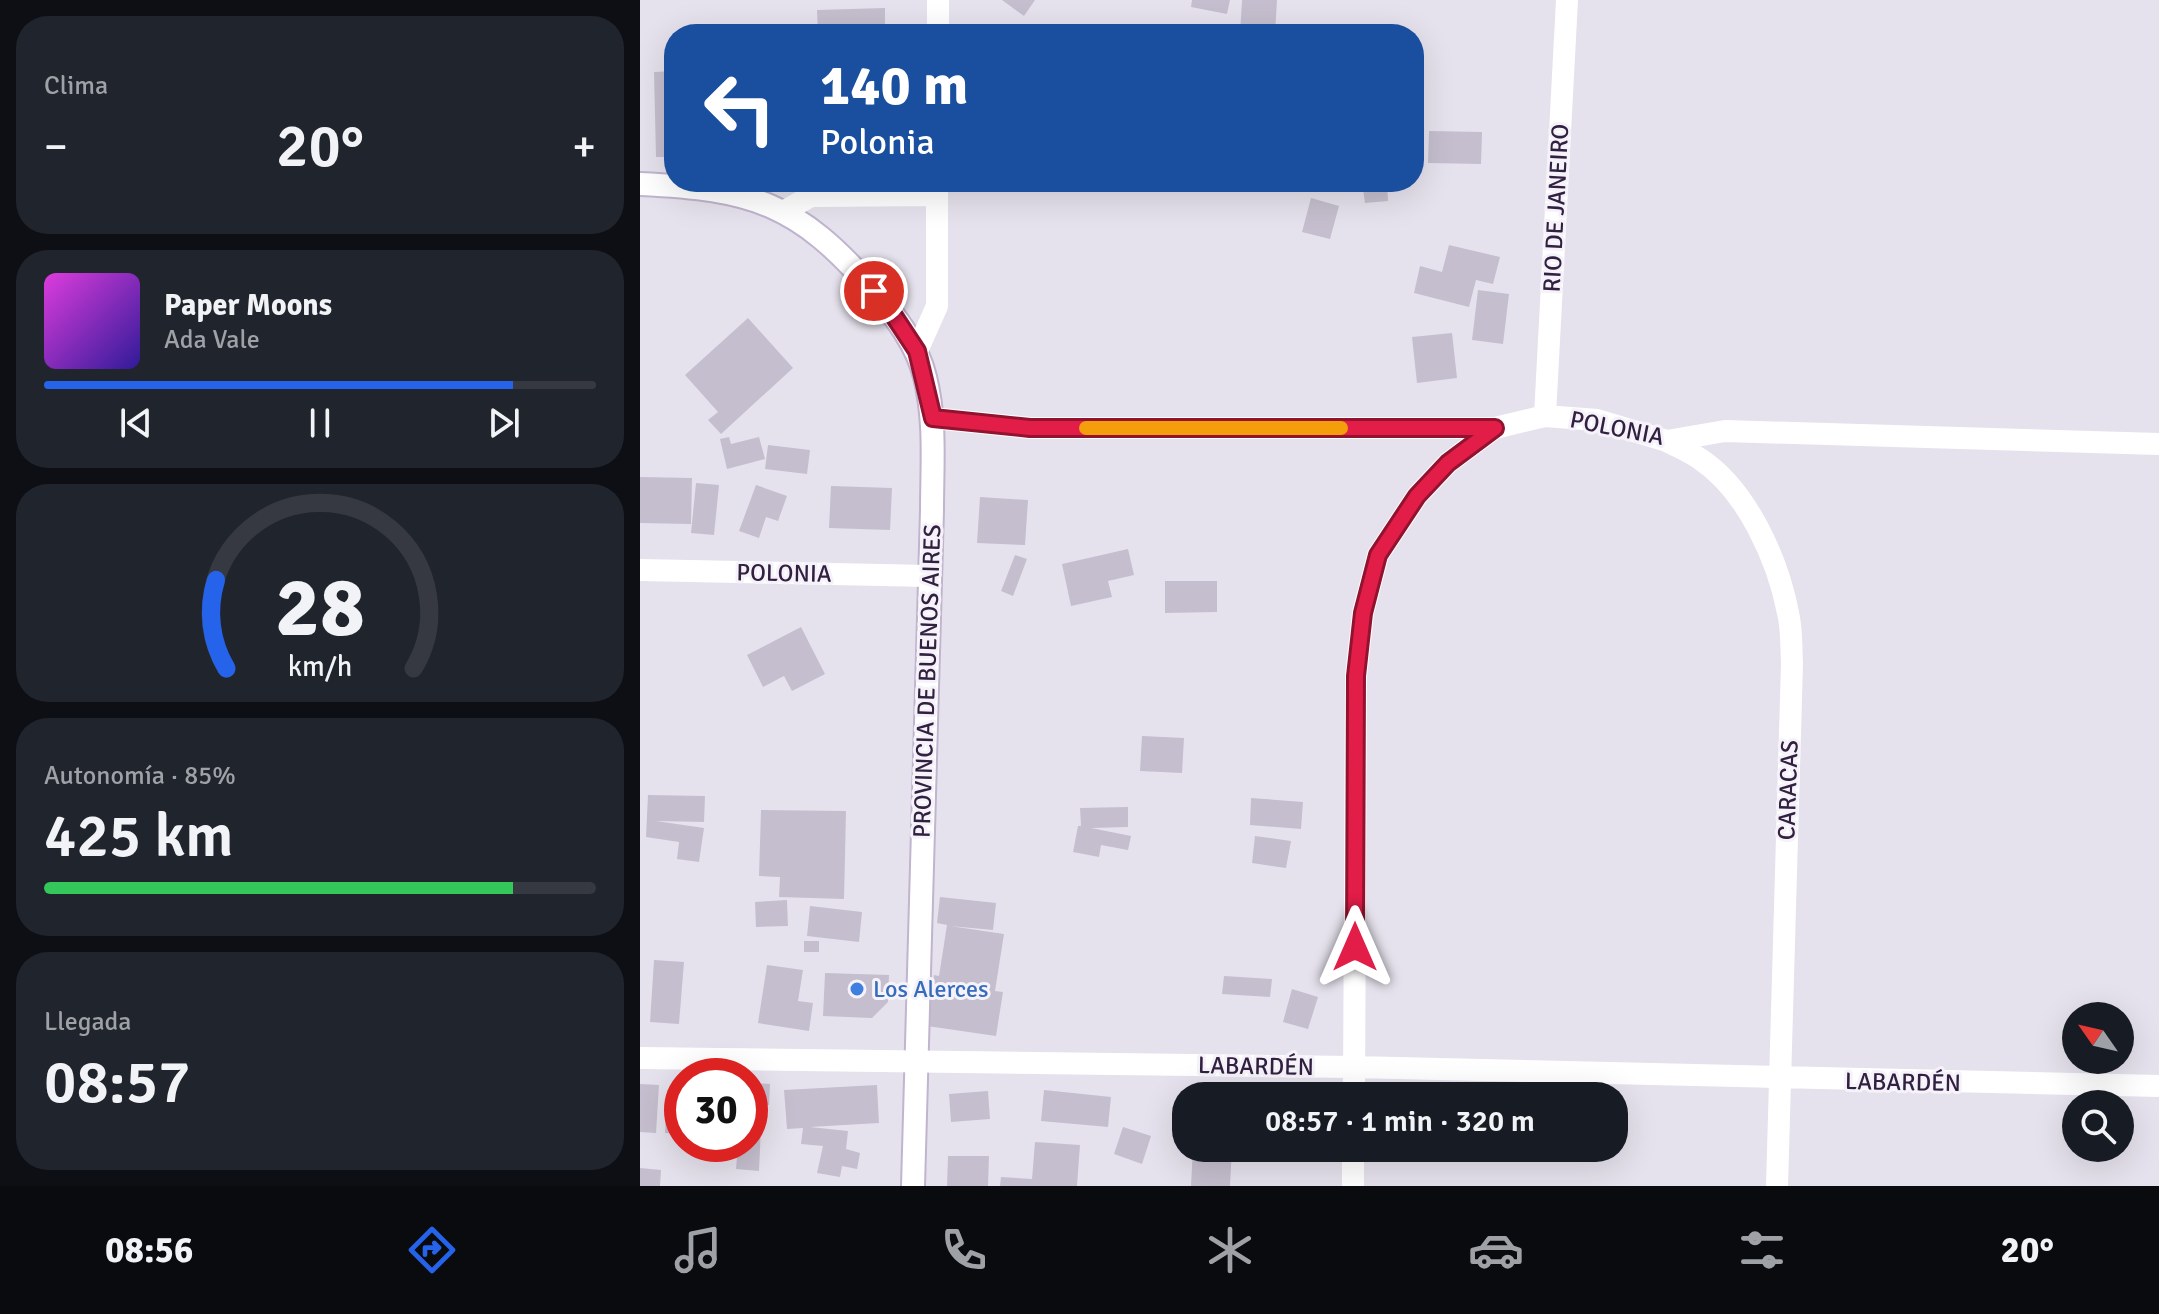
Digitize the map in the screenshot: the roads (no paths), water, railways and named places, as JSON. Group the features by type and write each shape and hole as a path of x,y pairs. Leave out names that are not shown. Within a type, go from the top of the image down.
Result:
{"street":[{"path":"938,0 938,24"},
{"name":"RIO DE JANEIRO","path":"1545,416 1567,0"},
{"name":"PROVINCIA DE BUENOS AIRES","path":"640,184 664,186"},
{"name":"PROVINCIA DE BUENOS AIRES","path":"726,192 764,202 827,240 890,310 917,351 933,418 913,1186"},
{"path":"783,212 811,196 883,192"},
{"path":"917,351 937,306 937,192"},
{"name":"POLONIA","path":"933,418 1030,428 1495,428 1545,416 1597,420 1667,441 1725,431 2159,444"},
{"path":"1354,1082 1356,676 1363,613 1378,555 1417,496 1448,463 1495,428"},
{"name":"CARACAS","path":"1667,441 1702,460 1728,486 1752,518 1775,564 1789,616 1792,663 1777,1186"},
{"name":"POLONIA","path":"640,570 929,576"},
{"name":"LABARDÉN","path":"640,1058 1354,1067 2159,1086"},
{"path":"1353,1162 1353,1186"}],"place":[{"name":"Los Alerces","path":"857,989"}]}
